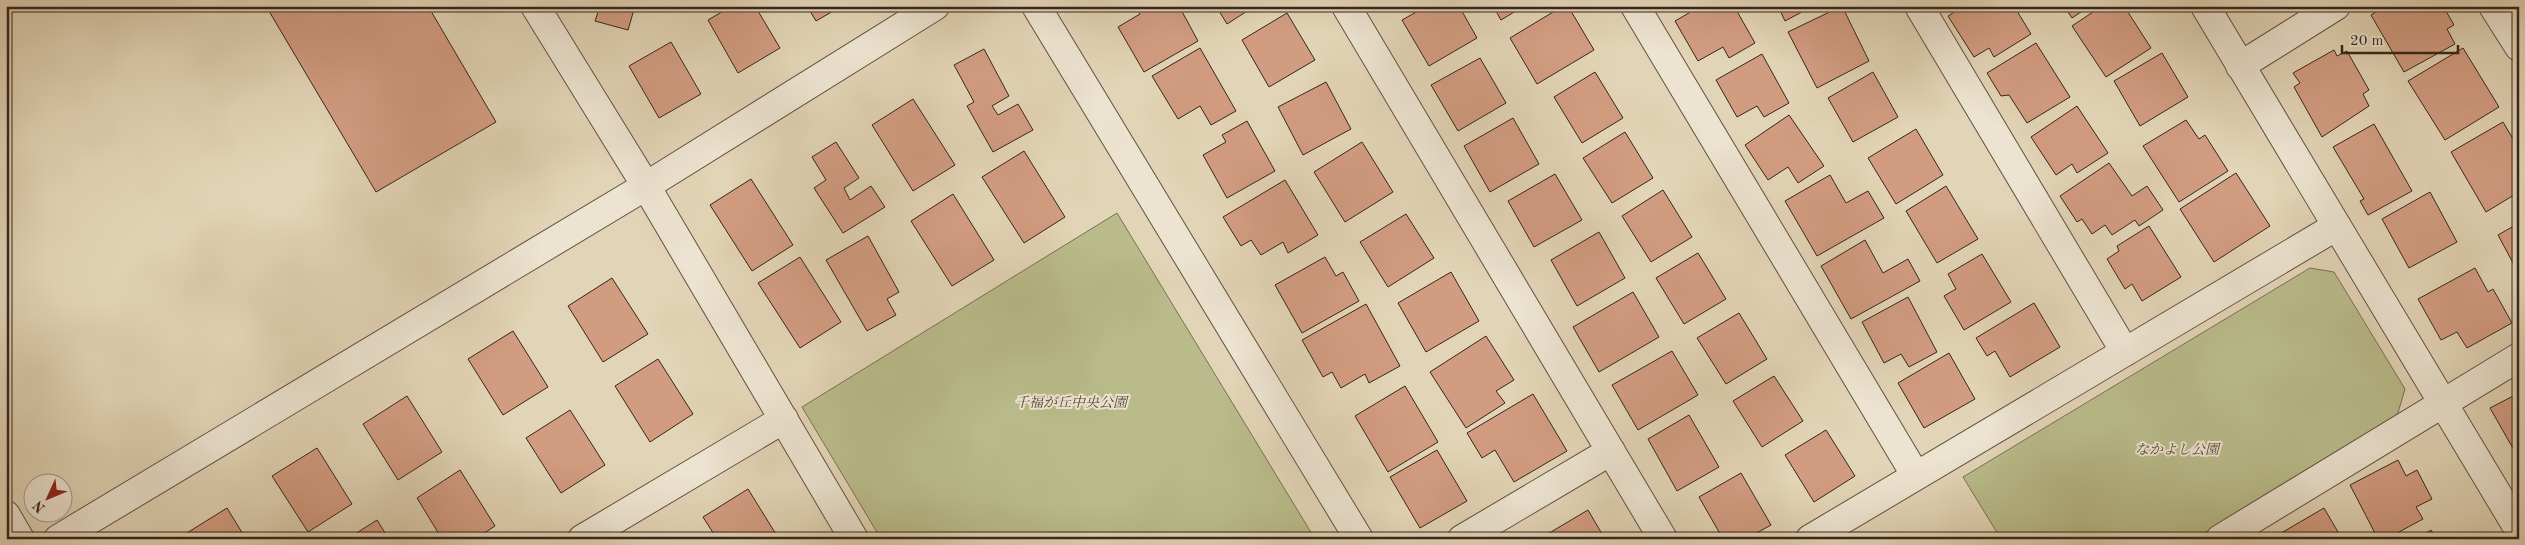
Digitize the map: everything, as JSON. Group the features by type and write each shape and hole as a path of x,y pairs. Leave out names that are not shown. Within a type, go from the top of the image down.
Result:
{"street":[{"path":"535,6 646,186 854,539"},
{"path":"58,539 646,186 935,6"},
{"path":"1036,6 1359,539"},
{"path":"1346,6 1664,539"},
{"path":"1635,6 1916,476"},
{"path":"1919,6 2125,352"},
{"path":"2205,6 2518,526"},
{"path":"2240,66 2336,6"},
{"path":"2494,6 2519,47"},
{"path":"1810,539 2337,226"},
{"path":"2232,536 2519,357"},
{"path":"582,539 784,419"},
{"path":"1462,539 1611,451"},
{"path":"6,515 20,539"}],"green space":[{"name":"千福が丘中央公園","path":"1117,213 1315,539 881,539 802,407"},
{"name":"なかよし公園","path":"2310,268 2334,272 2405,389 2397,416 2195,539 2001,539 1963,477"}],"building":[{"path":"266,6 428,6 496,122 376,192"},
{"path":"600,6 635,6 628,30 595,21"},
{"path":"732,6 755,6 780,48 738,73 708,20"},
{"path":"807,6 842,6 816,21"},
{"path":"1179,6 1198,41 1144,72 1118,27 1140,14 1136,7"},
{"path":"1216,6 1255,6 1227,24"},
{"path":"1427,6 1459,6 1477,38 1429,66 1402,20"},
{"path":"1493,6 1524,6 1501,20"},
{"path":"1563,6 1568,6 1594,50 1537,84 1510,38"},
{"path":"1701,6 1734,6 1755,43 1729,58 1723,47 1698,61 1675,21"},
{"path":"1778,6 1813,6 1785,21"},
{"path":"1842,6 1869,61 1817,88 1788,32"},
{"path":"1964,6 2014,6 2031,34 1994,57 1989,48 1974,57 1948,16"},
{"path":"2064,6 2090,6 2072,18"},
{"path":"2102,6 2124,6 2151,48 2106,77 2072,26"},
{"path":"2386,6 2443,6 2454,25 2447,29 2455,44 2404,72 2371,15"},
{"path":"1287,13 1315,60 1269,87 1242,40"},
{"path":"671,42 701,94 659,118 629,66"},
{"path":"2036,43 2070,97 2027,123 2009,95 2001,96 1987,73"},
{"path":"1200,48 1236,111 1211,125 1200,106 1178,119 1152,76"},
{"path":"2463,48 2499,107 2445,140 2408,81"},
{"path":"984,49 1009,96 992,106 998,115 1018,104 1033,130 993,152 967,106 974,102 954,65"},
{"path":"2334,50 2337,56 2347,51 2369,90 2363,94 2369,106 2322,137 2294,87 2300,83 2293,73"},
{"path":"2162,53 2188,97 2140,126 2114,81"},
{"path":"1762,54 1789,103 1764,117 1757,106 1737,117 1716,80"},
{"path":"1480,58 1506,103 1458,131 1431,85"},
{"path":"1595,72 1623,118 1582,143 1554,97"},
{"path":"1873,72 1898,117 1853,142 1828,98"},
{"path":"1326,82 1351,129 1303,155 1278,107"},
{"path":"913,99 955,165 913,191 872,125"},
{"path":"2077,106 2108,153 2077,173 2072,164 2056,175 2031,137"},
{"path":"1789,115 1824,166 1798,183 1788,167 1768,180 1745,145"},
{"path":"1513,118 1539,164 1490,192 1464,146"},
{"path":"2186,120 2199,139 2205,135 2228,171 2179,202 2143,146"},
{"path":"1247,121 1275,171 1227,198 1203,155 1226,142 1222,135"},
{"path":"2503,122 2519,149 2519,192 2486,212 2451,152"},
{"path":"2374,124 2412,191 2368,215 2360,201 2364,199 2333,147"},
{"path":"1916,129 1943,175 1896,204 1868,158"},
{"path":"1625,132 1653,178 1612,203 1583,158"},
{"path":"836,142 859,178 844,188 850,200 871,186 885,207 843,233 814,188 826,180 812,157"},
{"path":"1362,142 1393,192 1345,222 1314,172"},
{"path":"1024,151 1065,217 1024,243 982,177"},
{"path":"2109,163 2132,196 2147,186 2163,210 2139,226 2135,220 2112,235 2105,225 2092,234 2082,219 2077,222 2060,196"},
{"path":"2236,173 2270,226 2214,262 2180,209"},
{"path":"1555,174 1582,220 1534,247 1508,201"},
{"path":"1830,175 1846,203 1868,191 1884,218 1817,256 1785,201"},
{"path":"751,179 793,245 752,271 710,205"},
{"path":"1285,180 1318,235 1288,253 1283,242 1261,255 1251,240 1241,246 1223,217"},
{"path":"1946,186 1978,239 1937,263 1906,211"},
{"path":"1663,190 1692,237 1651,262 1622,216"},
{"path":"2430,192 2457,242 2409,268 2382,219"},
{"path":"953,194 994,260 952,286 911,221"},
{"path":"1406,214 1434,258 1388,287 1360,242"},
{"path":"2519,223 2519,274 2498,235"},
{"path":"2149,226 2181,277 2142,301 2132,284 2125,289 2107,259 2119,251 2117,246"},
{"path":"1599,232 1625,278 1577,306 1551,260"},
{"path":"868,236 899,292 887,299 896,315 867,331 826,260"},
{"path":"1865,240 1883,273 1908,259 1920,281 1851,319 1821,266"},
{"path":"1698,253 1726,299 1684,324 1656,278"},
{"path":"1982,254 2011,302 1964,330 1944,296 1956,289 1948,274"},
{"path":"800,257 841,322 800,348 758,283"},
{"path":"1325,257 1336,276 1343,272 1359,301 1302,333 1275,285"},
{"path":"2475,268 2488,292 2493,289 2512,323 2467,348 2457,332 2441,340 2418,299"},
{"path":"1451,272 1479,321 1426,352 1398,303"},
{"path":"612,278 648,334 603,362 568,306"},
{"path":"1633,292 1659,337 1599,372 1573,327"},
{"path":"1908,297 1937,352 1909,367 1901,354 1884,363 1862,322"},
{"path":"2034,303 2060,347 2010,377 1995,351 1987,356 1976,338"},
{"path":"1366,304 1400,366 1369,383 1365,374 1341,388 1332,372 1323,377 1302,340"},
{"path":"1739,313 1767,359 1726,384 1697,338"},
{"path":"513,331 548,387 503,415 468,359"},
{"path":"1486,336 1514,380 1496,391 1505,403 1466,428 1430,372"},
{"path":"1672,351 1698,395 1638,430 1612,385"},
{"path":"1949,353 1975,399 1924,428 1898,383"},
{"path":"658,359 693,414 650,442 615,386"},
{"path":"1774,376 1803,421 1762,447 1733,401"},
{"path":"1405,386 1438,442 1388,472 1355,416"},
{"path":"1533,394 1567,451 1514,482 1495,450 1482,458 1467,433"},
{"path":"2517,394 2519,398 2519,459 2490,408"},
{"path":"407,396 442,452 398,480 363,424"},
{"path":"570,410 605,465 561,493 526,438"},
{"path":"1689,415 1719,467 1677,491 1648,439"},
{"path":"1826,430 1855,476 1814,502 1785,455"},
{"path":"317,448 352,504 308,532 272,476"},
{"path":"1437,450 1467,501 1420,528 1390,477"},
{"path":"2398,460 2406,476 2417,470 2432,499 2416,507 2423,519 2386,539 2378,539 2350,485"},
{"path":"460,470 495,526 475,539 442,539 417,498"},
{"path":"1741,473 1771,525 1746,539 1723,539 1699,497"},
{"path":"748,489 779,539 717,539 703,517"},
{"path":"227,508 246,539 184,539 182,536"},
{"path":"2324,508 2342,539 2271,539"},
{"path":"1588,510 1605,539 1539,539"},
{"path":"377,520 389,539 347,539"},
{"path":"2431,530 2436,539 2417,539"}]}
